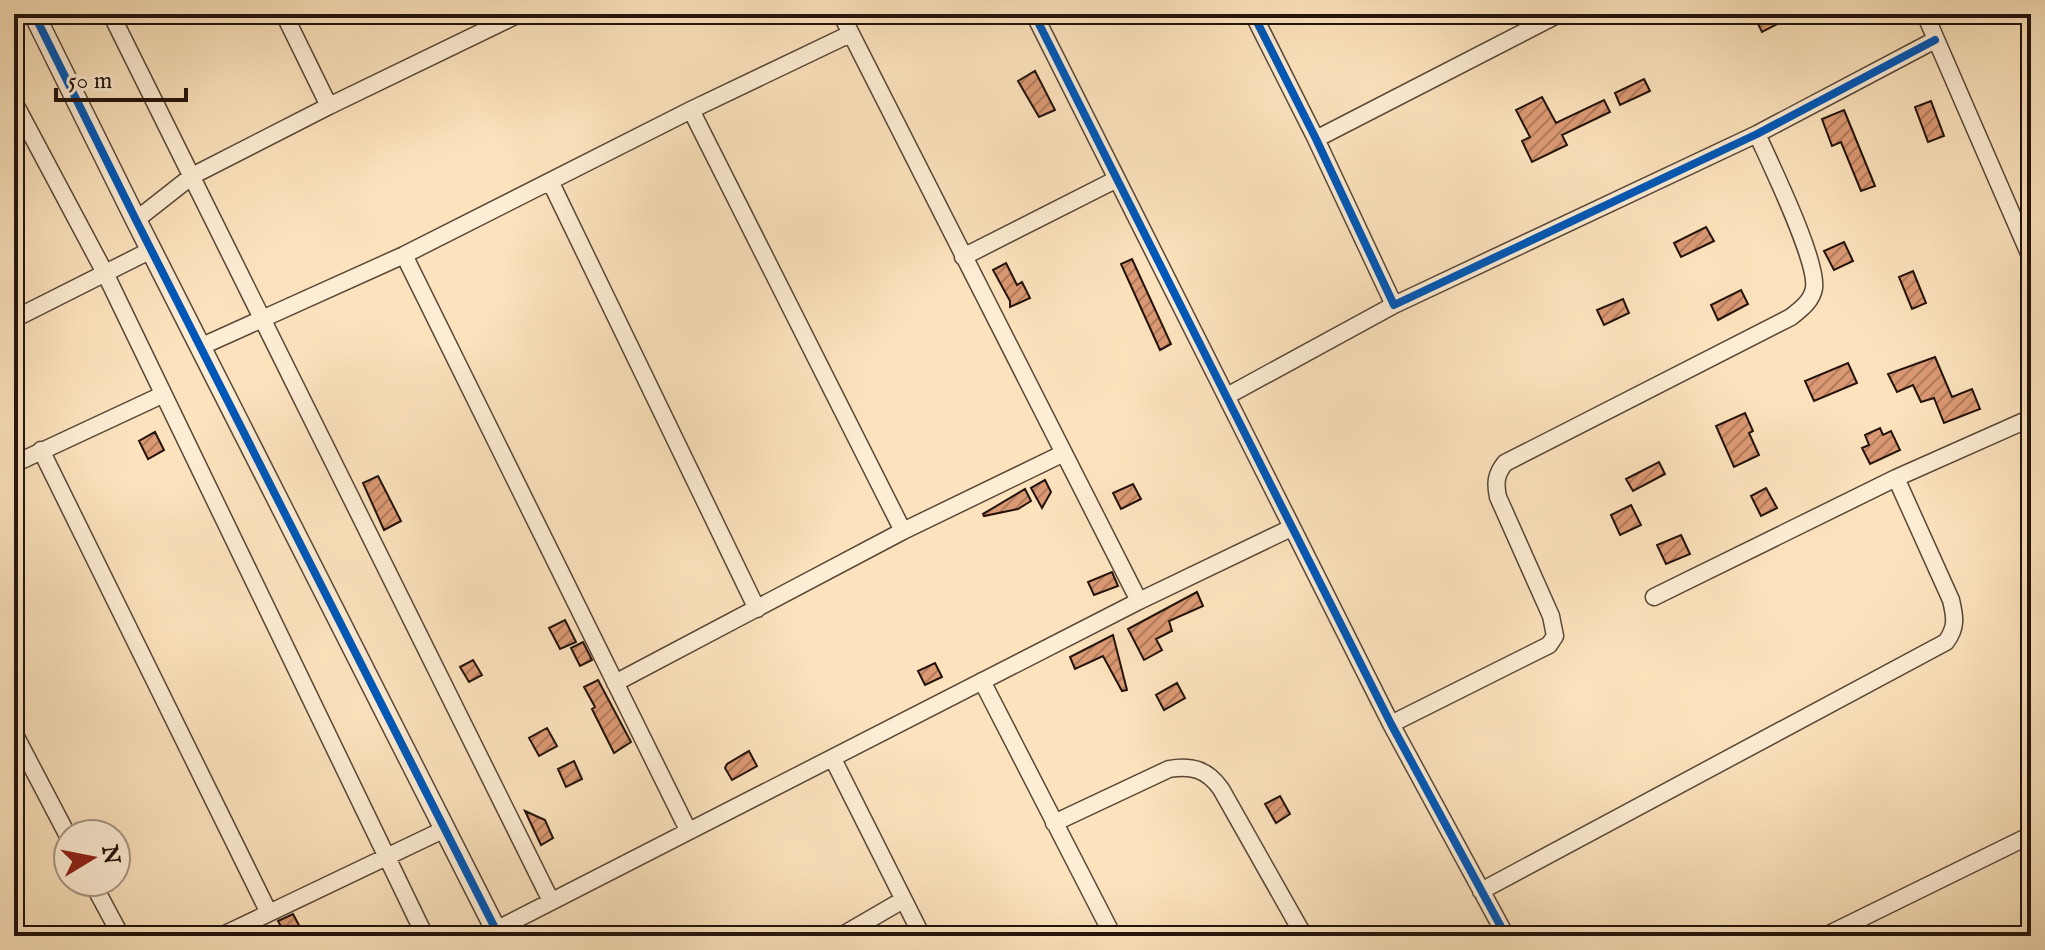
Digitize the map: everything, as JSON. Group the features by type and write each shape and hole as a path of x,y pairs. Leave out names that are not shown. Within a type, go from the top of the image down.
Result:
{"street":[{"path":"34,14 445,829 493,934 688,830 1139,601 1291,528"},
{"path":"111,14 551,901"},
{"path":"284,14 329,106"},
{"path":"136,220 192,176 519,14"},
{"path":"841,14 1139,601"},
{"path":"1034,14 1391,724 1506,936"},
{"path":"1253,14 1394,305"},
{"path":"1316,139 1559,14"},
{"path":"1925,14 2031,258"},
{"path":"200,347 404,255 691,110 850,34"},
{"path":"1227,396 1394,305 1757,134 1935,40"},
{"path":"14,102 105,273 425,936"},
{"path":"691,110 903,531"},
{"path":"1391,724 1549,645 1555,636 1551,616 1498,497 1495,485 1498,471 1505,463 1791,317 1807,303 1814,287 1811,266 1757,134"},
{"path":"963,257 1117,179"},
{"path":"551,183 757,609"},
{"path":"14,319 151,250"},
{"path":"404,255 688,830"},
{"path":"14,464 162,395"},
{"path":"1654,597 1896,478 2031,418"},
{"path":"41,450 268,911"},
{"path":"615,683 903,531 1062,454"},
{"path":"1481,891 1946,642 1954,632 1956,618 1951,600 1896,478"},
{"path":"982,681 1113,936"},
{"path":"14,733 59,818"},
{"path":"833,759 922,936"},
{"path":"1054,823 1169,769 1187,766 1201,770 1214,779 1221,789 1304,936"},
{"path":"221,936 445,829"},
{"path":"1825,936 2031,835"},
{"path":"101,898 121,936"},
{"path":"841,936 903,900"}],"building":[{"path":"1753,14 1797,14 1762,32"},
{"path":"1035,71 1055,110 1039,117 1018,81"},
{"path":"1644,79 1650,91 1620,105 1615,93"},
{"path":"1542,97 1556,123 1604,100 1610,112 1562,135 1567,145 1532,162 1522,141 1530,137 1516,110"},
{"path":"1931,101 1944,136 1928,142 1915,107"},
{"path":"1844,110 1875,186 1861,191 1841,142 1832,146 1822,119"},
{"path":"1706,227 1714,241 1681,257 1674,243"},
{"path":"1844,242 1853,261 1834,270 1824,251"},
{"path":"1132,259 1171,344 1160,350 1121,264"},
{"path":"1006,263 1017,285 1022,282 1030,298 1010,307 1010,301 993,270"},
{"path":"1913,271 1926,303 1912,309 1899,277"},
{"path":"1741,290 1748,304 1718,320 1711,305"},
{"path":"1623,299 1629,313 1604,325 1597,310"},
{"path":"1935,357 1952,397 1972,389 1980,409 1944,423 1934,398 1921,402 1913,385 1897,392 1888,374"},
{"path":"1848,363 1857,383 1814,401 1805,381"},
{"path":"1745,413 1753,431 1749,433 1759,455 1734,467 1716,426"},
{"path":"1880,428 1883,435 1891,431 1900,450 1870,464 1862,448 1869,445 1865,435"},
{"path":"155,432 164,450 148,459 139,441"},
{"path":"1659,462 1665,474 1633,491 1626,479"},
{"path":"378,476 401,521 384,530 363,483"},
{"path":"1045,480 1051,492 1042,508 1031,488"},
{"path":"1133,484 1141,499 1121,509 1113,493"},
{"path":"1766,488 1777,508 1761,516 1751,496"},
{"path":"1025,489 1031,501 1018,509 984,516 983,514"},
{"path":"1631,505 1641,525 1620,535 1611,515"},
{"path":"1681,535 1690,554 1666,564 1657,545"},
{"path":"1112,572 1118,586 1094,595 1088,582"},
{"path":"1197,592 1203,606 1169,621 1172,631 1156,639 1162,650 1144,660 1128,629"},
{"path":"565,620 576,642 560,649 549,628"},
{"path":"1113,635 1127,690 1122,691 1103,656 1075,669 1070,657"},
{"path":"583,642 592,660 580,666 571,648"},
{"path":"473,660 482,675 469,682 460,667"},
{"path":"935,663 942,677 925,685 918,671"},
{"path":"598,680 631,742 614,753 584,687"},
{"path":"1177,683 1185,698 1164,710 1156,695"},
{"path":"547,728 557,746 539,756 529,738"},
{"path":"749,751 757,766 732,780 725,768 727,764"},
{"path":"574,761 582,779 566,787 558,769"},
{"path":"1280,796 1290,814 1276,823 1265,804"},
{"path":"525,811 545,820 553,838 541,845"},
{"path":"293,914 301,929 286,936 278,921"}],"cycle path":[{"path":"34,14 499,936"},
{"path":"1034,14 1391,724 1506,936"},
{"path":"1253,14 1394,305 1757,134 1935,40"}]}
